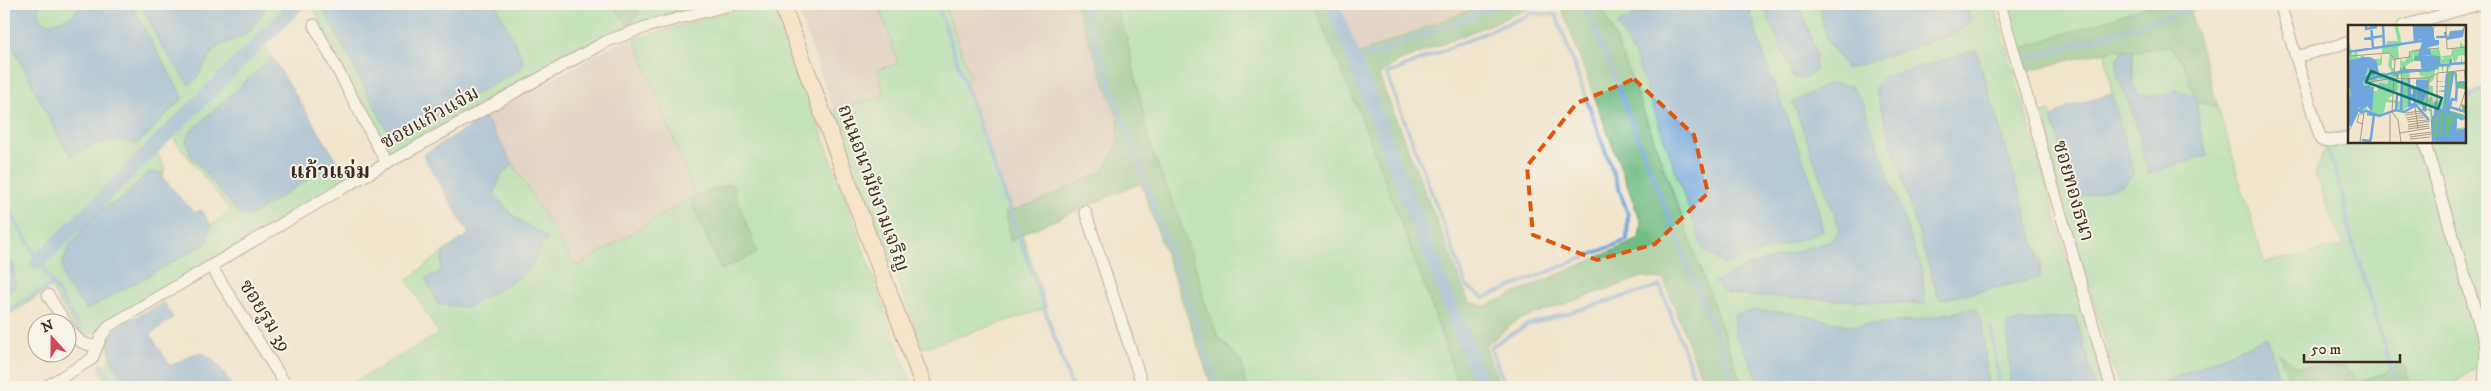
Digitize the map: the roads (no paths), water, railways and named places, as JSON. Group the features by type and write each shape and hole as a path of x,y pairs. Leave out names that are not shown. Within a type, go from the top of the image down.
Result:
{"street":[{"name":"ซอยแก้วแจ่ม","path":"45,387 92,360 97,346 110,326 387,164 605,42 646,27 734,4"},
{"name":"ถนนอนามัยงามเจริญ","path":"782,4 924,387"},
{"name":"ซอยทองธนา","path":"2000,4 2111,387"},
{"path":"2280,4 2321,140 2330,141 2348,137"},
{"path":"2406,25 2480,4"},
{"path":"314,25 387,164"},
{"path":"2296,58 2348,43"},
{"path":"2424,142 2486,346 2484,387"},
{"path":"1085,211 1143,387"},
{"name":"ซอยรูม 39","path":"211,266 287,387"},
{"path":"48,295 60,314"},
{"path":"78,342 85,346 97,346"}],"water":[{"path":"4,4 41,4 37,10 41,21 51,23 73,16 80,4 130,4 183,97 138,144 118,141 103,142 71,156 61,141 4,29"},
{"path":"141,4 268,4 248,33 214,49 197,78 189,85 161,45"},
{"path":"327,4 496,4 523,60 522,68 399,137 388,132 324,10"},
{"path":"1668,4 1747,4 1769,71 1814,188 1823,232 1724,264 1703,249 1634,54 1617,25 1631,17"},
{"path":"1763,4 1800,4 1816,54 1815,71 1802,79 1793,77"},
{"path":"1819,4 1966,4 1971,20 1959,32 1847,69 1827,40"},
{"path":"1976,50 2040,261 2040,278 1939,300 1875,88 1884,77"},
{"path":"2125,50 2133,51 2133,82 2139,95 2167,96 2176,90 2195,95 2199,126 2207,155 2148,174 2136,122 2118,77 2117,59"},
{"path":"272,57 337,161 250,216 239,214 191,155 186,141 189,133"},
{"path":"1830,83 1851,85 1863,103 1922,271 1925,304 1752,296 1725,293 1714,282 1746,267 1831,241 1840,230 1793,102"},
{"path":"2112,94 2134,173 2124,185 2078,198 2052,118 2067,107"},
{"path":"485,117 513,164 501,175 494,194 512,215 547,238 527,273 468,307 438,305 426,278 441,271 443,252 469,234 423,155"},
{"path":"147,173 163,173 163,178 194,213 201,210 211,225 207,243 86,310 64,281 62,264 70,244 100,210 124,197"},
{"path":"4,246 5,255 14,266 15,288 4,295"},
{"path":"164,302 173,318 150,334 170,366 194,354 201,353 207,355 222,370 233,387 128,387 111,359 107,340 118,327"},
{"path":"1975,308 1982,323 1988,387 1761,387 1760,381 1734,332 1734,315 1754,310 1791,313 1853,326 1918,320"},
{"path":"2076,316 2095,387 2011,387 2007,323"},
{"path":"2267,337 2281,387 2153,387"}],"waterway":[{"path":"38,262 298,4"},
{"path":"937,4 1072,387"},
{"path":"1082,4 1218,387"},
{"path":"1332,4 1482,387"},
{"path":"1356,61 1502,4"},
{"path":"1585,4 1736,387"},
{"path":"2029,58 2210,4"},
{"path":"1533,13 1556,15 1628,214 1627,240 1484,298 1467,287 1387,74 1533,13"},
{"path":"2466,97 2487,90"},
{"path":"2328,151 2345,203 2349,230 2397,387"},
{"path":"4,202 87,341"},
{"path":"4,314 52,284"},
{"path":"1506,387 1490,347 1527,325 1660,286 1698,387"},
{"path":"1991,329 2000,387"},
{"path":"101,365 115,387"}],"district":[{"name":"แก้วแจ่ม","path":"330,172"}]}
